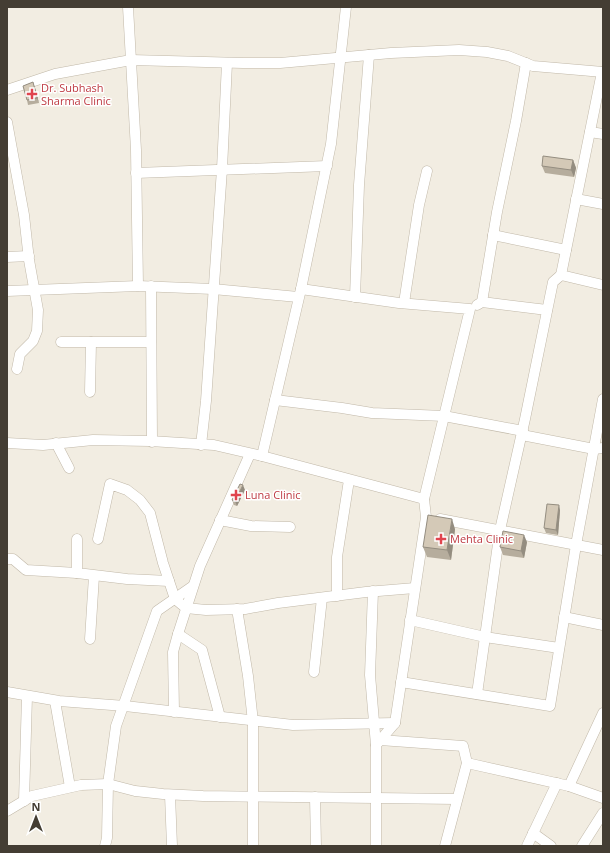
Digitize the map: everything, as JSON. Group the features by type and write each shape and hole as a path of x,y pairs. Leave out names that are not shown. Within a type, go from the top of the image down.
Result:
{"street":[{"path":"128,7 136,173 138,286"},
{"path":"262,456 300,293 327,166 331,144 346,7"},
{"path":"7,90 55,74 131,60 280,63 340,57 459,50 487,52 508,56 532,66 602,72 561,275 553,282 522,433 500,530 477,694"},
{"path":"355,297 359,185 369,55"},
{"path":"201,444 206,401 222,170 227,63"},
{"path":"482,302 493,235 526,64"},
{"path":"7,122 24,215 38,310 37,330 33,341 20,354 17,369"},
{"path":"590,132 603,134"},
{"path":"136,173 327,166"},
{"path":"404,303 419,205 427,171"},
{"path":"576,199 603,204"},
{"path":"493,235 566,250"},
{"path":"7,257 29,256"},
{"path":"561,275 603,284"},
{"path":"151,286 152,442"},
{"path":"7,292 151,286 300,293 470,309 482,302 547,310"},
{"path":"378,743 395,723 426,517 424,499 470,309"},
{"path":"61,342 151,342"},
{"path":"90,392 91,342"},
{"path":"401,682 550,706 576,545 598,449 603,399"},
{"path":"275,400 372,413 444,416 598,449"},
{"path":"7,443 43,444 93,440 214,445 262,456 424,499"},
{"path":"56,443 68,468"},
{"path":"174,712 173,652 178,634 200,566 250,454"},
{"path":"337,596 337,557 349,480"},
{"path":"98,540 110,484 127,490 140,500 150,513 175,599 186,608 206,610 237,609 415,588"},
{"path":"426,517 603,550"},
{"path":"220,520 250,526 290,527"},
{"path":"77,540 77,573"},
{"path":"7,559 13,559 26,570 169,581"},
{"path":"90,639 94,576"},
{"path":"105,846 107,838 108,784 116,726 157,611 193,586"},
{"path":"373,592 370,675 373,724 378,743 375,797 376,846"},
{"path":"314,672 322,598"},
{"path":"237,609 248,676 253,722 253,846"},
{"path":"564,617 603,625"},
{"path":"410,620 485,637 559,648"},
{"path":"178,634 202,650 220,717"},
{"path":"7,692 55,701 124,706 253,722 293,725 395,723"},
{"path":"24,801 27,696"},
{"path":"55,701 70,787"},
{"path":"569,786 603,713"},
{"path":"378,743 463,746 467,763 445,846"},
{"path":"467,763 569,786 603,798"},
{"path":"527,846 557,783"},
{"path":"7,811 32,796 81,785 108,784 134,790 170,794 253,797 457,799"},
{"path":"170,794 172,846"},
{"path":"315,797 316,846"},
{"path":"582,846 603,813"},
{"path":"533,833 551,846"}],"building":[{"path":"33,82 37,98 27,100 23,86"},
{"path":"543,156 573,160 571,170 542,166"},
{"path":"240,484 243,485 235,501 232,500"},
{"path":"547,504 559,505 556,530 544,528"},
{"path":"428,515 452,519 447,550 423,547"},
{"path":"503,531 524,535 521,551 500,547"}],"place":[{"name":"Dr. Subhash Sharma Clinic","path":"32,94"},
{"name":"Luna Clinic","path":"236,495"},
{"name":"Mehta Clinic","path":"441,539"}]}
